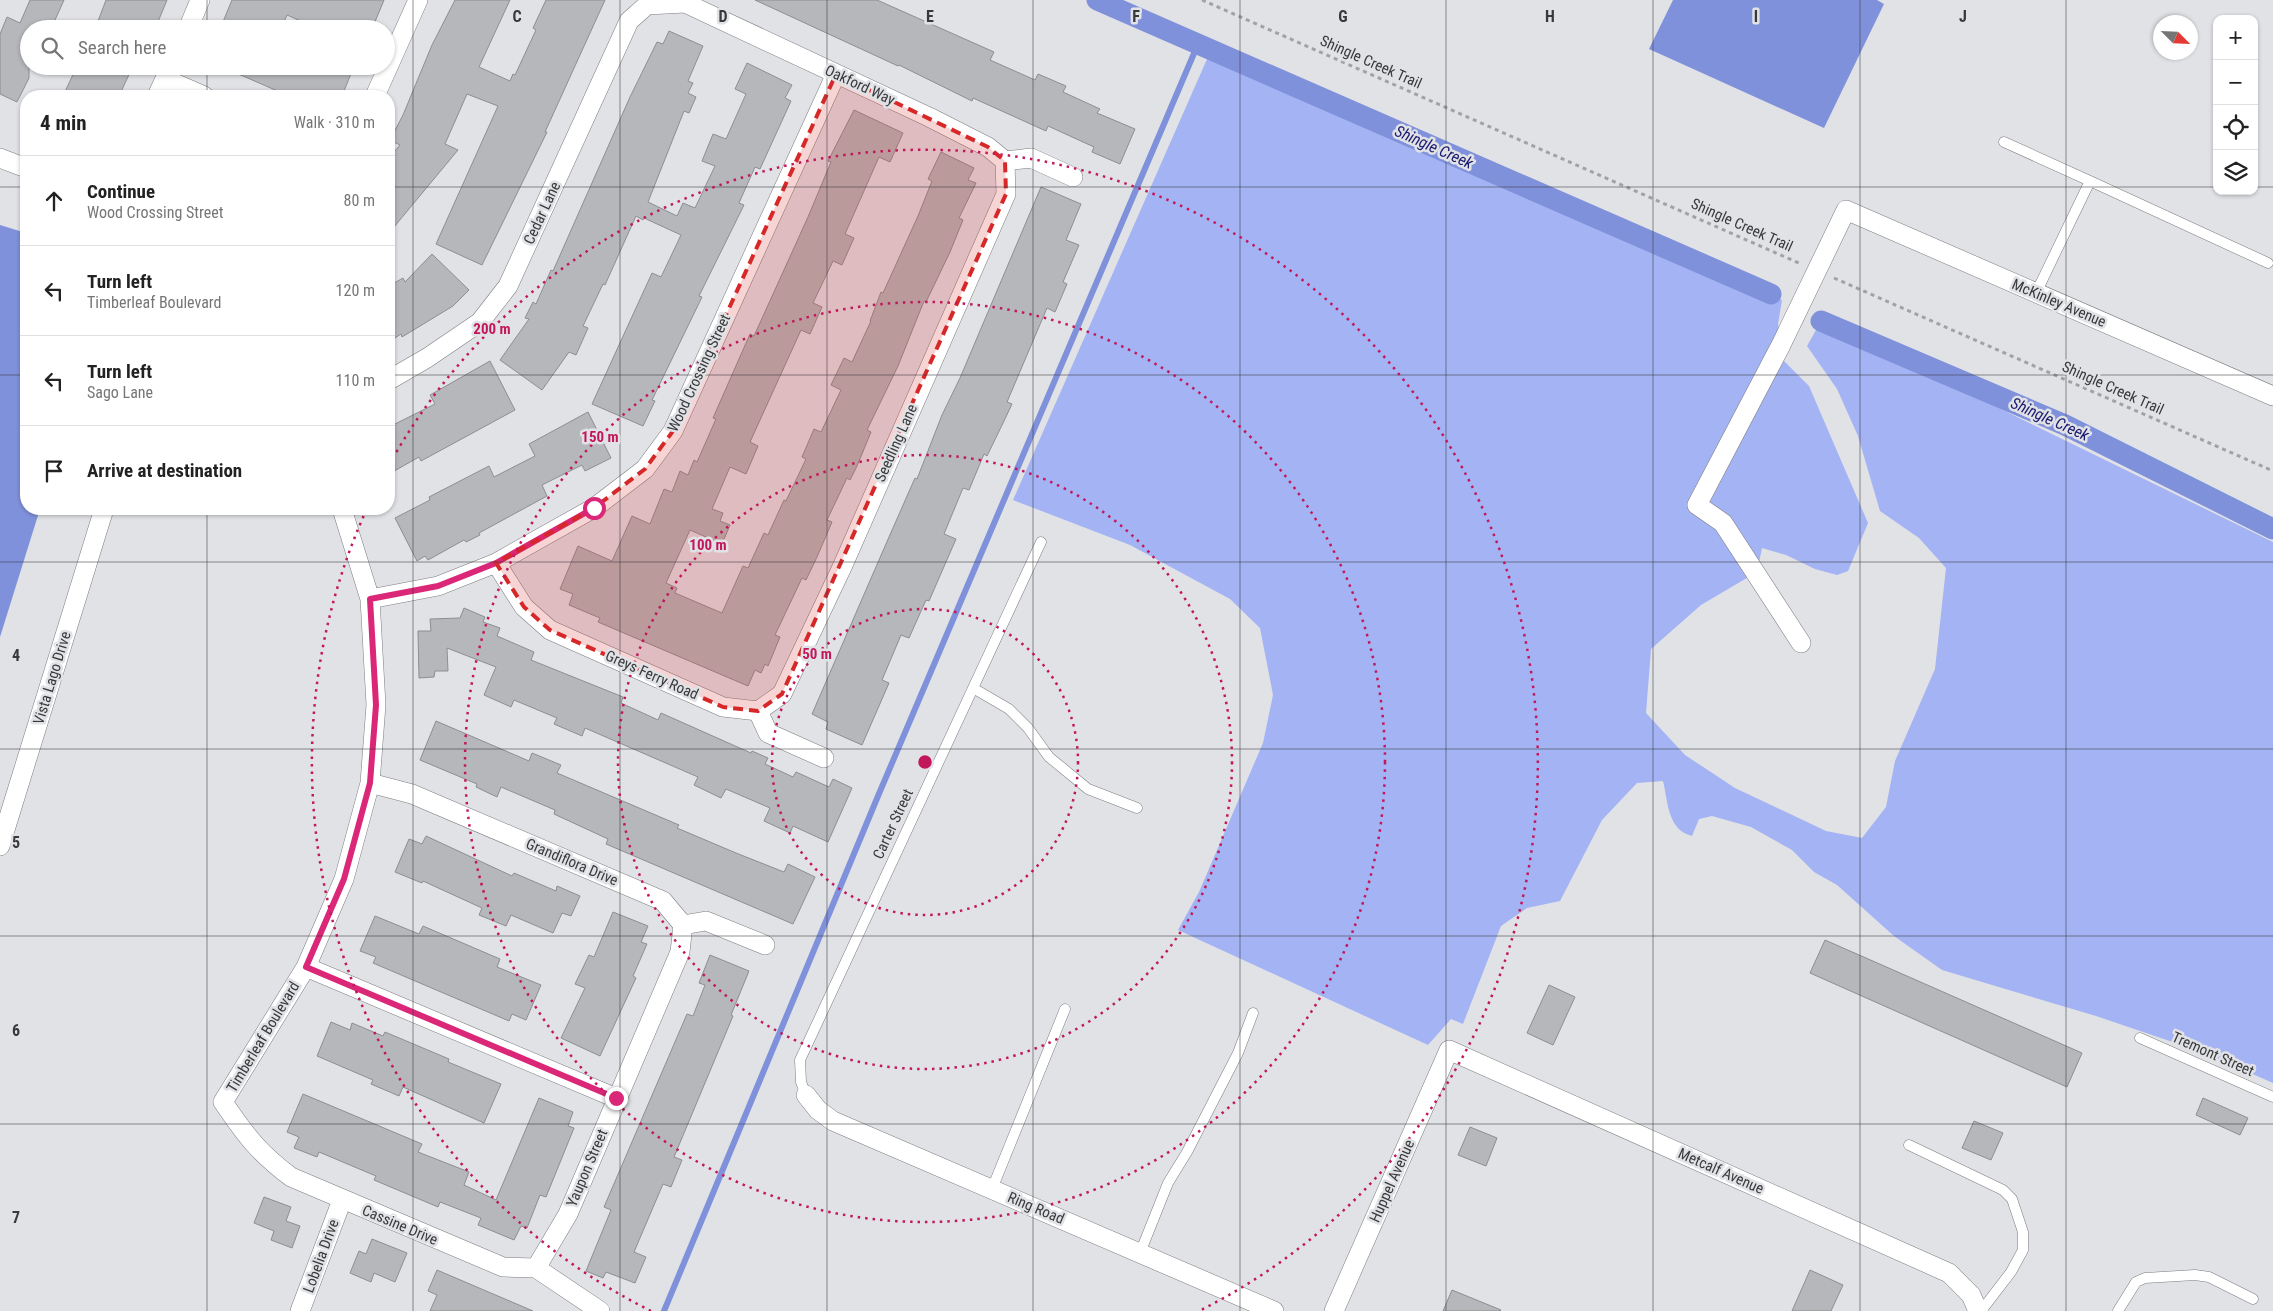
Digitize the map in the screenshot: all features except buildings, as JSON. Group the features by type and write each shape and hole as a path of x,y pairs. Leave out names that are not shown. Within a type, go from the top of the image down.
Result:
{"street":[{"path":"192,20 200,0"},
{"path":"395,51 418,0"},
{"name":"Oakford Way","path":"645,2 685,3 929,117 988,148 1005,161"},
{"name":"Cedar Lane","path":"395,377 427,358 480,322 508,286 629,21 645,2"},
{"name":"Wood Crossing Street","path":"370,599 438,586 496,563 594,508 645,469 673,431 836,74"},
{"path":"378,90 384,75"},
{"path":"165,81 188,90"},
{"path":"0,158 20,166"},
{"path":"1005,161 1031,158 1073,177"},
{"name":"Seedling Lane","path":"758,712 782,694 843,565 1006,194 1005,161"},
{"name":"McKinley Avenue","path":"1817,271 1846,210 2273,396"},
{"path":"1801,643 1723,523 1697,505 1781,345 1817,271"},
{"name":"Vista Lago Drive","path":"0,846 102,515"},
{"name":"Timberleaf Boulevard","path":"223,1102 306,967 344,879 370,783 376,705 370,599 344,515"},
{"name":"Greys Ferry Road","path":"496,563 524,607 550,630 724,707 758,712"},
{"path":"758,712 768,733 824,758"},
{"name":"Grandiflora Drive","path":"370,783 412,794 664,901 683,925"},
{"path":"683,925 706,921 765,945"},
{"name":"Yaupon Street","path":"536,1268 568,1214 680,952 683,925"},
{"path":"306,967 616,1098"},
{"name":"Huppel Avenue","path":"1334,1311 1449,1050"},
{"name":"Metcalf Avenue","path":"1449,1050 1949,1273 1971,1295 1979,1311"},
{"name":"Ring Road","path":"806,1095 818,1110 833,1121 1274,1311"},
{"name":"Cassine Drive","path":"223,1102 248,1139 267,1159 291,1177 503,1267 536,1268"},
{"name":"Lobelia Drive","path":"300,1311 342,1200"},
{"path":"536,1268 600,1311"}],"lane":[{"path":"2004,142 2268,263"},
{"path":"2036,294 2090,180"},
{"name":"Carter Street","path":"806,1095 801,1082 800,1060 1041,542"},
{"path":"973,688 1009,710 1028,728 1049,757 1088,789 1138,808"},
{"path":"992,1189 1065,1009"},
{"path":"1140,1253 1168,1183 1187,1152 1238,1053 1253,1013"},
{"name":"Tremont Street","path":"2140,1038 2273,1097"},
{"path":"1909,1145 2003,1190 2012,1199 2024,1232 2023,1250 2011,1272 1979,1311"},
{"path":"2118,1311 2136,1282 2145,1278 2195,1275 2209,1277 2253,1299"}],"path":[{"name":"Shingle Creek Trail","path":"1202,0 2273,470"}],"highlighted area":[{"path":"836,74 988,147 1005,161 1006,194 782,694 758,711 723,707 550,630 524,607 496,563 594,508 645,469 673,431"}],"shaded area":[{"path":"1673,0 1877,0 1884,4 1824,128 1649,49"},
{"path":"1211,50 1782,300 1778,324 1784,361 1809,386 1868,523 1848,571 1837,575 1815,569 1786,555 1762,548 1757,572 1701,605 1651,649 1646,713 1685,755 1735,788 1826,831 1862,838 1886,807 1895,761 1935,669 1946,568 1919,538 1880,511 1858,436 1837,389 1807,346 1821,321 2273,542 2273,1083 2205,1053 2096,1016 1942,970 1894,936 1837,885 1814,872 1792,850 1751,827 1712,816 1699,819 1692,836 1684,833 1678,828 1670,814 1663,781 1637,783 1602,820 1560,901 1527,908 1501,926 1463,1024 1451,1019 1428,1045 1178,930 1199,892 1263,743 1273,695 1260,628 1230,599 1130,545 1013,500"},
{"path":"0,225 20,231 20,515 38,515 0,637"}],"waterway":[{"name":"Shingle Creek","path":"1097,0 1771,294"},
{"path":"664,1311 878,796 1198,44"},
{"name":"Shingle Creek","path":"1821,321 2065,425 2273,529"}],"route":[{"path":"594,508 496,563 438,586 370,599 376,705 370,783 344,879 306,967 616,1098"}]}
